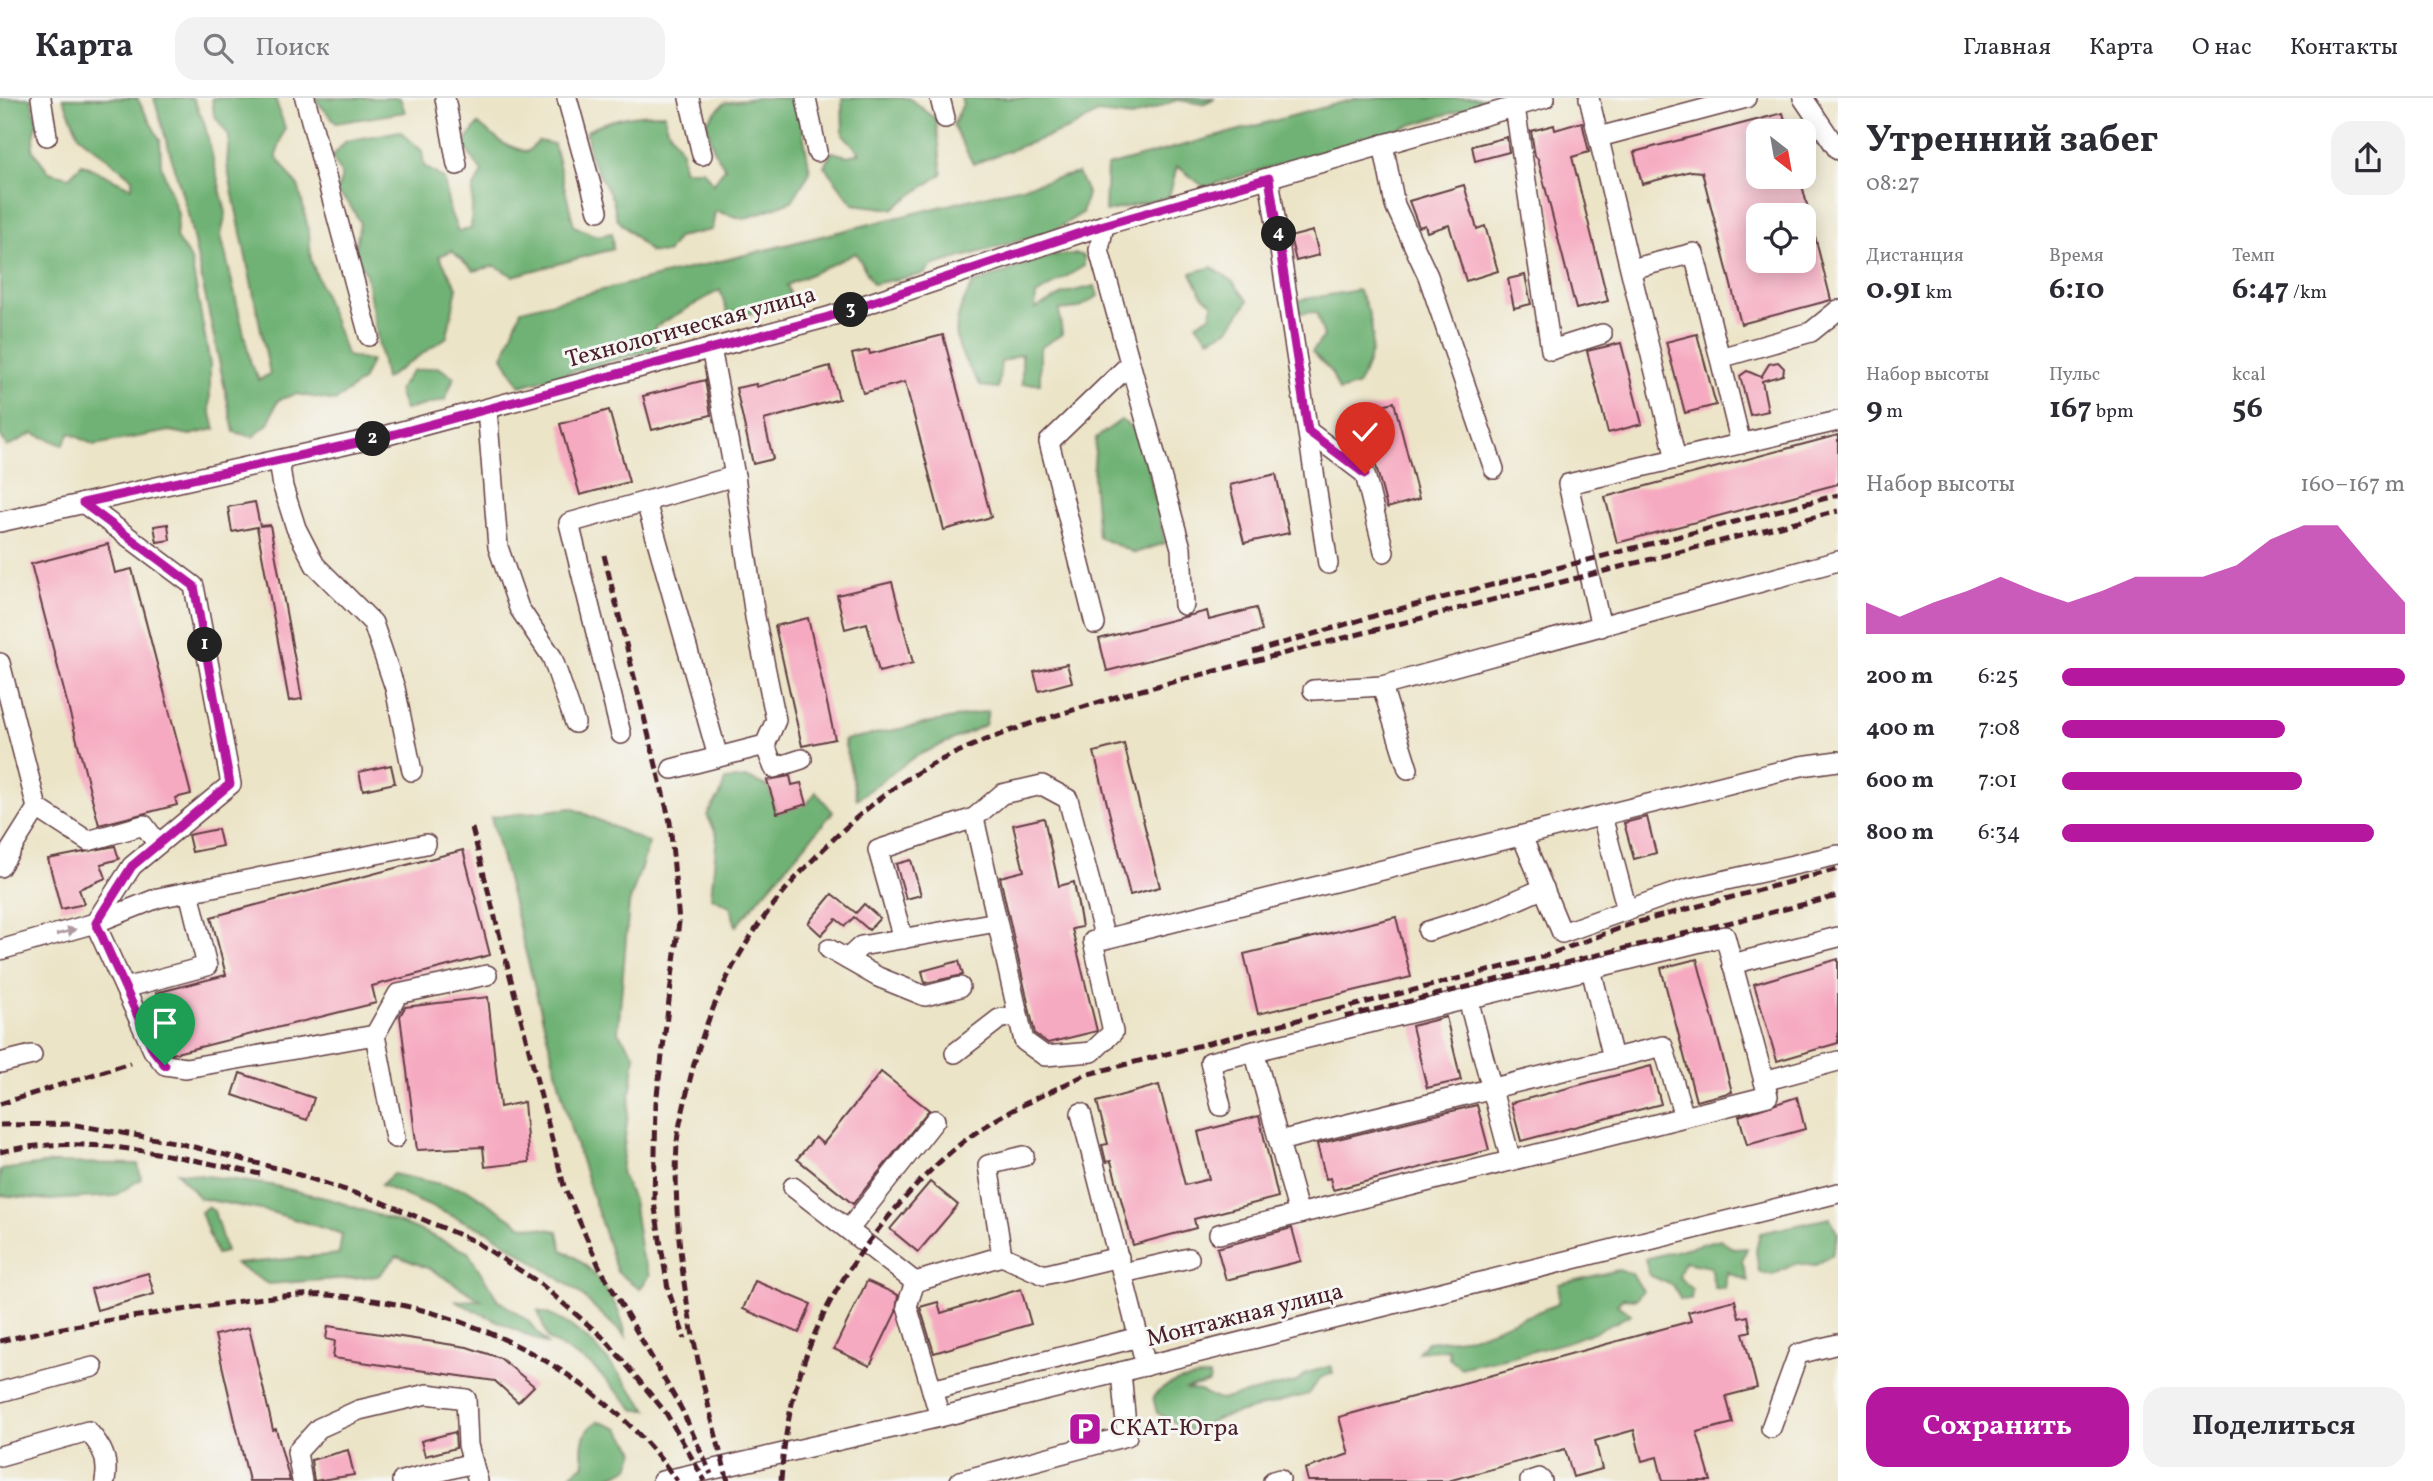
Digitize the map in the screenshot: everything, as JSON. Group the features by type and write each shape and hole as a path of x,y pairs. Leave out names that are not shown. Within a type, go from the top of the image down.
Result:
{"street":[{"path":"41,98 47,136"},
{"path":"305,98 369,335"},
{"path":"445,98 457,165"},
{"path":"567,98 598,211"},
{"path":"689,98 702,155"},
{"path":"806,98 817,152"},
{"path":"940,98 945,118"},
{"name":"Технологическая улица","path":"0,522 380,438 828,317 1104,225 1545,98"},
{"path":"1589,98 1676,459"},
{"path":"1599,137 1746,98"},
{"path":"1803,98 1838,150"},
{"path":"1515,107 1551,349 1602,334"},
{"path":"1383,144 1395,205 1428,276 1494,469"},
{"path":"1269,178 1328,564"},
{"path":"1104,225 1099,250 1181,548 1184,605"},
{"path":"1631,269 1694,253 1741,444"},
{"path":"1720,358 1811,332 1838,310"},
{"path":"711,348 735,476 755,617 776,720 765,745 774,768 803,760"},
{"path":"1095,624 1049,442 1130,364"},
{"path":"488,408 498,547 519,608 552,657 575,723"},
{"path":"1601,627 1568,484 1838,421"},
{"path":"1308,431 1365,474 1384,552"},
{"path":"279,460 283,488 296,528 315,565 373,623 395,688 412,771"},
{"path":"621,734 569,523 735,476"},
{"path":"646,502 718,757"},
{"path":"83,503 194,586 230,784 132,866 96,923"},
{"path":"1313,690 1382,687 1838,561"},
{"path":"0,663 37,808 89,841 144,825 159,844"},
{"path":"1382,687 1408,769"},
{"path":"672,769 765,745"},
{"path":"974,818 1024,1041 1045,1056 1092,1052 1113,1032 1093,941 1801,766 1838,761"},
{"path":"903,939 878,849 974,818 1003,794 1042,785 1068,799 1105,939"},
{"path":"0,867 37,808"},
{"path":"1602,816 1627,910"},
{"path":"1522,836 1562,933 1686,889 1838,855"},
{"path":"0,950 96,923 158,898 426,844"},
{"path":"1428,931 1492,911 1544,888"},
{"path":"125,988 207,966 189,892"},
{"path":"847,959 862,946 996,922"},
{"path":"96,923 153,1050 165,1065 186,1068 375,1035"},
{"path":"1219,1234 1768,1096 1725,936 1210,1062 1221,1106"},
{"path":"1732,964 1838,937"},
{"path":"829,949 878,977 925,996 960,987"},
{"path":"1591,968 1613,1058"},
{"path":"395,1138 375,1035 398,994 487,975"},
{"path":"1468,999 1511,1161"},
{"path":"955,1053 999,1019 1018,1014"},
{"path":"1279,1141 1663,1046 1684,1117"},
{"path":"1254,1051 1299,1214"},
{"path":"0,1063 32,1055"},
{"path":"1764,1081 1838,1060"},
{"path":"1081,1113 1146,1366"},
{"path":"849,1229 935,1120"},
{"path":"1002,1256 988,1165 1024,1156"},
{"path":"793,1187 915,1282"},
{"name":"Монтажная улица","path":"662,1481 940,1418 1838,1193"},
{"path":"915,1282 1002,1256 1044,1275 1189,1258"},
{"path":"915,1282 907,1306 940,1418"},
{"path":"932,1390 1139,1337"},
{"path":"1772,1427 1798,1354 1838,1344"},
{"path":"0,1392 93,1367"},
{"path":"960,1481 1127,1436 1121,1372"},
{"path":"302,1481 297,1452 319,1428 359,1409 426,1394 466,1399 468,1445 475,1472 402,1481"},
{"path":"0,1456 88,1431 101,1445 108,1464 105,1481"},
{"path":"1530,1481 1539,1478 1542,1481"}],"green space":[{"path":"0,98 31,98 37,122 32,149 49,172 69,177 82,164 132,188 132,178 79,136 63,98 137,98 160,140 161,165 178,214 176,238 191,260 210,364 210,410 215,429 190,435 170,431 94,445 70,433 63,445 33,433 7,447 0,434"},
{"path":"154,98 193,98 204,122 226,213 221,235 251,364 259,380 270,374 227,165 229,136 214,115 212,98 275,98 285,128 276,156 299,188 309,233 311,260 347,356 371,361 362,381 335,401 296,394 278,400 268,424 253,437 234,432 188,214"},
{"path":"314,98 400,98 405,112 336,123"},
{"path":"754,98 797,98 810,172 792,201 744,219 715,211 712,230 678,237 667,253 650,252 617,219 613,200 589,155 587,131 625,117 665,114 666,126 682,151 683,170 703,170 713,184 725,168 714,150 706,122 724,103"},
{"path":"842,98 909,98 936,119 942,174 892,209 853,204 824,166 832,152 847,156 860,153 843,134"},
{"path":"961,98 1215,98 1203,104 1177,100 1132,117 1098,113 1071,128 973,164 953,125 963,104"},
{"path":"1358,98 1487,98 1488,102 1204,187 1177,166 1169,197 1105,212 1107,166"},
{"path":"478,124 504,144 527,152 539,141 554,144 574,226 596,236 612,233 613,249 513,276 495,266 474,271 452,251 439,256 457,287 447,337 385,379 366,274 355,251 360,222 348,202 337,193 342,175 332,157 346,141 400,131 422,151 424,166 444,179 450,212 458,231 471,229 473,189 482,172 463,145"},
{"path":"1078,173 1087,193 1082,213 1053,231 931,266 924,274 873,284 856,253 787,285 792,299 730,320 720,290 655,327 655,349 520,386 503,357 521,310"},
{"path":"1053,255 1084,256 1084,266 1036,295 1035,309 1065,293 1095,286 1098,296 1079,308 1059,310 1062,334 1040,348 1040,384 1022,384 1022,354 1001,362 998,388 981,386 964,359 957,336 959,313 973,284"},
{"path":"1212,267 1233,282 1248,301 1228,330 1209,339 1196,324 1210,316 1213,304 1202,295 1191,273"},
{"path":"1358,290 1369,314 1371,350 1357,386 1339,391 1331,371 1312,352 1324,336 1316,312 1299,313 1299,300"},
{"path":"438,367 454,377 445,400 405,410 398,391 412,371"},
{"path":"1121,420 1141,434 1165,543 1135,553 1098,537 1093,477 1096,438"},
{"path":"988,711 985,725 914,757 857,799 844,740"},
{"path":"748,778 769,787 777,813 807,804 816,792 833,812 736,926 730,906 711,897 717,835 707,815 720,795 725,780"},
{"path":"572,808 649,843 629,904 618,1032 635,1055 621,1172 633,1200 641,1254 650,1275 640,1289 617,1272 571,1129 491,817"},
{"path":"51,1163 138,1164 141,1179 114,1196 49,1200 0,1195 0,1170"},
{"path":"177,1172 271,1185 333,1200 412,1227 468,1252 498,1300 528,1321 548,1345 455,1301 481,1300 430,1269 397,1256 378,1276 268,1284 235,1264 339,1254 342,1234 271,1212 199,1198"},
{"path":"393,1174 468,1190 521,1225 558,1231 562,1250 584,1264 611,1298 626,1337 577,1291 489,1232 381,1185"},
{"path":"207,1207 214,1211 226,1252 216,1254 201,1212"},
{"path":"1830,1218 1838,1234 1832,1255 1814,1266 1796,1263 1773,1275 1759,1272 1756,1251 1760,1233"},
{"path":"1720,1239 1733,1249 1747,1248 1742,1261 1748,1281 1727,1272 1725,1289 1715,1288 1710,1267 1684,1262 1679,1276 1692,1290 1691,1300 1680,1299 1674,1286 1649,1275 1645,1259"},
{"path":"1618,1270 1632,1274 1643,1291 1636,1299 1623,1298 1617,1305 1631,1314 1591,1334 1460,1368 1449,1358 1448,1349 1418,1352 1427,1342 1472,1337 1558,1304 1559,1284"},
{"path":"538,1311 555,1317 586,1338 648,1410 635,1410 592,1366 548,1339"},
{"path":"1331,1366 1333,1373 1320,1378 1309,1394 1219,1418 1191,1431 1157,1413 1153,1397 1172,1383 1210,1376 1209,1383 1185,1389 1200,1391 1219,1400 1296,1382 1307,1373"},
{"path":"598,1421 619,1429 635,1451 629,1468 600,1481 563,1481 584,1464 582,1451 585,1434"}],"building":[{"path":"1783,113 1785,119 1760,119"},
{"path":"1582,122 1589,152 1572,157 1608,301 1576,309 1538,159 1535,156 1531,131 1554,125 1555,130"},
{"path":"1746,123 1746,189 1803,189 1807,203 1746,203 1746,273 1816,273 1816,240 1831,300 1741,324 1702,172 1691,171 1642,184 1634,152"},
{"path":"1507,137 1509,152 1475,161 1472,146"},
{"path":"1464,185 1477,229 1485,226 1498,271 1466,281 1449,225 1427,232 1425,225 1419,227 1409,201"},
{"path":"1313,231 1319,255 1296,261 1290,237"},
{"path":"1525,275 1531,304 1514,308 1508,279"},
{"path":"1697,334 1716,405 1685,413 1666,342"},
{"path":"943,335 991,517 944,530 905,382 863,393 852,354 869,350 870,354"},
{"path":"1621,343 1642,424 1608,433 1587,351"},
{"path":"1778,362 1784,368 1783,375 1762,381 1768,411 1750,415 1740,376 1747,371 1761,377 1769,364"},
{"path":"830,366 839,399 764,420 773,459 753,464 736,388 756,384 756,387"},
{"path":"705,380 711,415 652,430 643,396"},
{"path":"1394,402 1419,499 1387,508 1368,435 1354,439 1348,414"},
{"path":"609,410 629,482 580,495 560,424"},
{"path":"1838,435 1838,484 1617,543 1605,497"},
{"path":"1276,474 1289,533 1244,543 1230,485"},
{"path":"255,502 260,526 270,525 302,699 289,701 257,527 232,532 228,507"},
{"path":"168,524 170,540 157,542 154,526"},
{"path":"108,544 115,573 132,569 191,794 175,798 177,805 99,825 31,564"},
{"path":"892,582 913,663 879,672 867,623 845,629 837,595"},
{"path":"1256,608 1262,631 1107,671 1099,639 1207,611 1209,620"},
{"path":"808,618 835,739 802,746 775,626"},
{"path":"1067,664 1072,682 1039,691 1034,672"},
{"path":"1124,744 1160,887 1130,895 1094,752"},
{"path":"391,765 395,783 363,790 359,772"},
{"path":"790,776 792,785 801,783 807,804 777,813 767,780"},
{"path":"1647,817 1656,853 1634,859 1624,823"},
{"path":"1044,818 1059,886 1074,882 1082,927 1072,929 1097,1031 1048,1043 1035,1034 1000,877 1024,871 1013,825"},
{"path":"218,829 222,846 192,852 188,835"},
{"path":"115,846 119,859 101,864 106,878 79,889 84,904 61,909 48,859"},
{"path":"463,850 490,955 372,986 376,1003 172,1054 156,993 226,975 211,917"},
{"path":"911,860 921,895 906,899 896,864"},
{"path":"832,894 856,913 864,904 880,918 869,930 854,917 845,926 836,919 821,935 808,923"},
{"path":"1396,917 1411,977 1258,1014 1244,954"},
{"path":"1697,959 1732,1092 1696,1101 1661,968"},
{"path":"1838,959 1838,1043 1777,1061 1754,984"},
{"path":"959,961 963,975 925,983 922,971"},
{"path":"488,997 500,1107 524,1102 529,1162 485,1167 483,1147 417,1150 400,1016 405,1007"},
{"path":"1446,1017 1461,1080 1427,1088 1412,1026"},
{"path":"1651,1066 1661,1104 1521,1141 1511,1103"},
{"path":"881,1072 929,1110 853,1204 797,1159 815,1137 823,1144"},
{"path":"240,1073 314,1098 307,1120 233,1095"},
{"path":"1159,1085 1185,1185 1209,1179 1198,1132 1259,1116 1278,1197 1194,1219 1196,1228 1133,1245 1111,1161 1106,1162 1102,1145 1108,1144 1097,1102"},
{"path":"1797,1097 1805,1129 1747,1145 1739,1116"},
{"path":"1477,1105 1489,1150 1333,1190 1330,1178 1326,1179 1317,1144"},
{"path":"930,1182 958,1205 918,1252 890,1229"},
{"path":"1292,1228 1301,1261 1226,1280 1217,1248"},
{"path":"148,1273 154,1294 97,1310 91,1289"},
{"path":"755,1281 811,1304 799,1333 743,1309"},
{"path":"867,1281 898,1295 896,1312 870,1366 834,1349"},
{"path":"1021,1289 1031,1324 934,1353 920,1307 938,1302 941,1313"},
{"path":"1735,1300 1739,1318 1748,1316 1751,1331 1743,1333 1757,1388 1726,1396 1733,1423 1697,1432 1711,1481 1663,1481 1657,1457 1642,1461 1634,1430 1595,1441 1602,1469 1573,1477 1565,1449 1448,1481 1308,1481 1305,1469 1349,1454 1339,1417 1691,1321 1688,1312"},
{"path":"328,1326 467,1347 500,1358 534,1386 518,1402 495,1381 333,1358 335,1341 326,1339"},
{"path":"249,1327 273,1430 276,1429 290,1481 249,1481 215,1335"},
{"path":"455,1432 456,1448 425,1456 421,1441"},
{"path":"348,1450 354,1475 314,1481 311,1460"}],"railway":[{"path":"1253,652 1384,613 1838,495"},
{"path":"728,1481 689,1314 678,1229 678,1132 704,1032 730,973 784,891 850,823 898,785 933,764 979,743 1050,717 1122,695 1838,511"},
{"path":"604,555 670,822 679,922 656,1103 654,1202 668,1289 685,1339"},
{"path":"472,828 564,1186 599,1266 682,1410 711,1474"},
{"path":"781,1481 785,1441 802,1368 814,1334 849,1270 896,1208 925,1176 969,1137 1006,1114 1085,1075 1542,957 1631,924 1838,869"},
{"path":"1345,1017 1838,896"},
{"path":"0,1104 130,1063"},
{"path":"0,1125 70,1124 174,1142 284,1170 382,1202 476,1242 538,1282 605,1339 666,1413 705,1481"},
{"path":"0,1152 64,1145 97,1146 163,1154 260,1174"},
{"path":"0,1341 94,1323 283,1296 340,1296 389,1303 437,1314 484,1331 529,1352 572,1377 611,1408 646,1442 677,1481"}],"place":[{"name":"СКАТ-Югра","path":"1085,1429"}],"route":[{"path":"165,1065 153,1050 96,923 132,866 230,784 194,586 83,503 380,438 828,317 1104,225 1269,178 1308,431 1365,474"}]}
